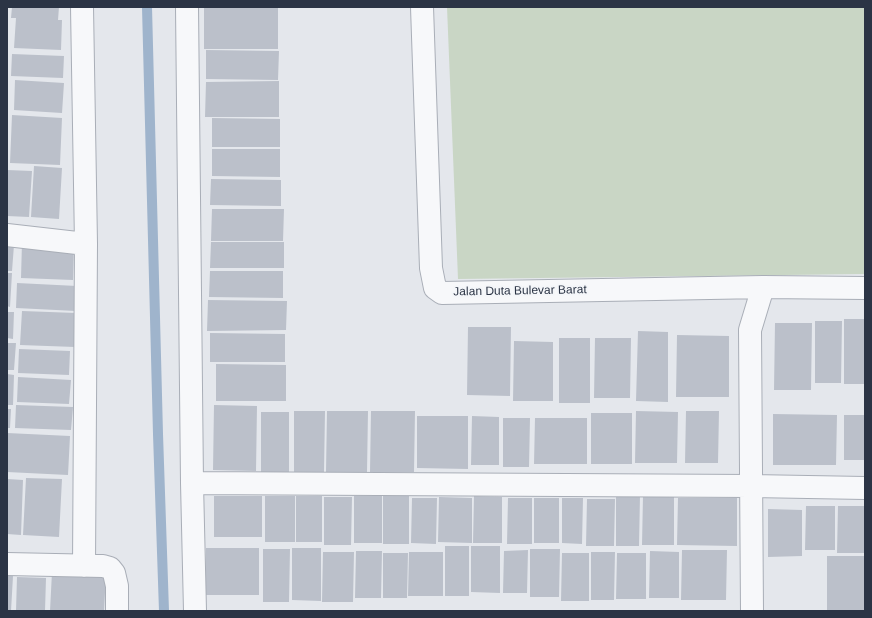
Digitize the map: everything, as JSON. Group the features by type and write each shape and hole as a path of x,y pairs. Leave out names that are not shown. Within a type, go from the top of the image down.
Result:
{"street":[{"path":"82,7 86,244 84,566"},
{"path":"187,7 192,483 195,611"},
{"name":"Jalan Duta Bulevar Barat","path":"422,7 430,268 434,288 442,293 763,287 865,288"},
{"path":"7,235 86,244"},
{"path":"752,611 750,330 763,287"},
{"path":"192,483 865,488"},
{"path":"7,564 103,566 110,568 114,573 117,586 117,611"}],"green space":[{"path":"447,7 865,7 865,274 458,279"}],"building":[{"path":"12,7 59,7 58,20 62,20 61,50 14,48 16,18 11,18"},
{"path":"204,7 278,7 278,49 204,49"},
{"path":"206,50 279,51 278,80 206,79"},
{"path":"12,54 64,56 63,78 11,76"},
{"path":"15,80 64,83 62,113 14,110"},
{"path":"279,81 279,117 205,117 206,82"},
{"path":"12,115 62,118 60,165 10,163"},
{"path":"212,118 280,119 280,147 212,147"},
{"path":"212,149 280,149 280,177 212,176"},
{"path":"34,166 62,168 59,219 31,217"},
{"path":"7,170 32,171 29,217 7,216"},
{"path":"211,179 281,180 281,206 210,205"},
{"path":"212,209 284,209 283,241 211,241"},
{"path":"22,242 74,245 73,280 21,278"},
{"path":"211,242 284,242 284,268 210,268"},
{"path":"7,245 14,245 12,271 7,271"},
{"path":"210,271 283,271 283,298 209,297"},
{"path":"7,273 12,273 10,307 7,306"},
{"path":"17,283 77,286 76,311 16,308"},
{"path":"208,300 287,301 286,330 207,331"},
{"path":"22,311 76,313 75,347 20,345"},
{"path":"7,312 14,312 13,339 7,338"},
{"path":"844,319 865,319 865,384 844,384"},
{"path":"815,321 842,321 841,383 815,383"},
{"path":"775,323 812,323 811,390 774,390"},
{"path":"468,327 511,327 510,396 467,395"},
{"path":"638,331 668,332 668,402 636,401"},
{"path":"210,333 285,334 285,362 210,362"},
{"path":"677,335 729,336 729,397 676,397"},
{"path":"559,338 590,338 590,403 559,403"},
{"path":"595,338 631,338 630,398 594,398"},
{"path":"514,341 553,342 553,401 513,401"},
{"path":"7,343 16,343 14,370 7,370"},
{"path":"19,349 70,351 69,375 18,373"},
{"path":"216,364 286,365 286,401 216,401"},
{"path":"7,374 14,375 13,405 7,405"},
{"path":"18,377 71,380 69,404 17,402"},
{"path":"16,405 73,407 71,430 15,428"},
{"path":"214,405 257,406 256,471 213,470"},
{"path":"7,409 11,409 10,428 7,428"},
{"path":"294,411 325,411 324,472 294,472"},
{"path":"327,411 368,411 367,472 326,472"},
{"path":"371,411 415,411 414,472 370,472"},
{"path":"636,411 678,412 677,463 635,463"},
{"path":"686,411 719,411 718,463 685,463"},
{"path":"261,412 289,412 289,472 261,472"},
{"path":"591,413 632,413 632,464 591,464"},
{"path":"773,414 837,415 836,465 773,465"},
{"path":"844,415 865,415 865,460 844,460"},
{"path":"417,416 468,416 468,469 417,468"},
{"path":"472,416 499,417 499,465 471,465"},
{"path":"503,418 530,418 529,467 503,467"},
{"path":"535,418 587,418 587,464 534,464"},
{"path":"7,433 70,436 68,475 7,472"},
{"path":"26,478 62,479 59,537 23,535"},
{"path":"7,479 23,480 21,535 7,534"},
{"path":"383,494 409,494 409,544 383,544"},
{"path":"616,495 640,495 639,546 616,546"},
{"path":"214,496 262,496 262,537 214,537"},
{"path":"265,496 295,496 295,542 265,542"},
{"path":"296,496 322,496 322,542 296,542"},
{"path":"354,496 382,496 382,543 354,543"},
{"path":"474,496 502,497 502,543 473,543"},
{"path":"643,496 674,496 674,545 642,545"},
{"path":"324,497 352,497 351,545 324,545"},
{"path":"439,497 472,498 472,543 438,542"},
{"path":"412,498 437,498 436,544 411,543"},
{"path":"508,498 532,498 532,544 507,544"},
{"path":"534,498 559,498 559,543 534,543"},
{"path":"562,498 583,498 582,544 562,543"},
{"path":"678,498 737,498 737,546 677,545"},
{"path":"587,499 615,499 614,546 586,546"},
{"path":"806,506 835,506 835,550 805,550"},
{"path":"838,506 865,506 865,553 837,553"},
{"path":"768,509 802,510 802,556 768,557"},
{"path":"445,546 469,546 469,596 445,596"},
{"path":"471,546 500,546 500,593 471,592"},
{"path":"206,548 259,548 259,595 206,595"},
{"path":"292,548 321,548 321,601 292,600"},
{"path":"263,549 290,549 289,602 263,602"},
{"path":"530,549 560,549 559,597 530,597"},
{"path":"528,550 527,593 503,593 504,551"},
{"path":"682,550 727,550 726,600 681,600"},
{"path":"356,551 382,551 381,598 355,598"},
{"path":"650,551 679,552 679,598 649,598"},
{"path":"323,552 354,552 353,602 322,602"},
{"path":"409,552 443,552 443,596 408,596"},
{"path":"591,552 615,552 614,600 591,600"},
{"path":"383,553 408,553 407,598 383,598"},
{"path":"562,553 589,553 589,601 561,601"},
{"path":"617,553 646,553 646,599 616,599"},
{"path":"827,556 865,556 864,611 827,611"},
{"path":"52,572 106,574 104,611 50,611"},
{"path":"7,576 13,576 11,611 7,611"},
{"path":"17,577 46,578 45,611 16,611"}],"waterway":[{"path":"147,7 164,611"}]}
